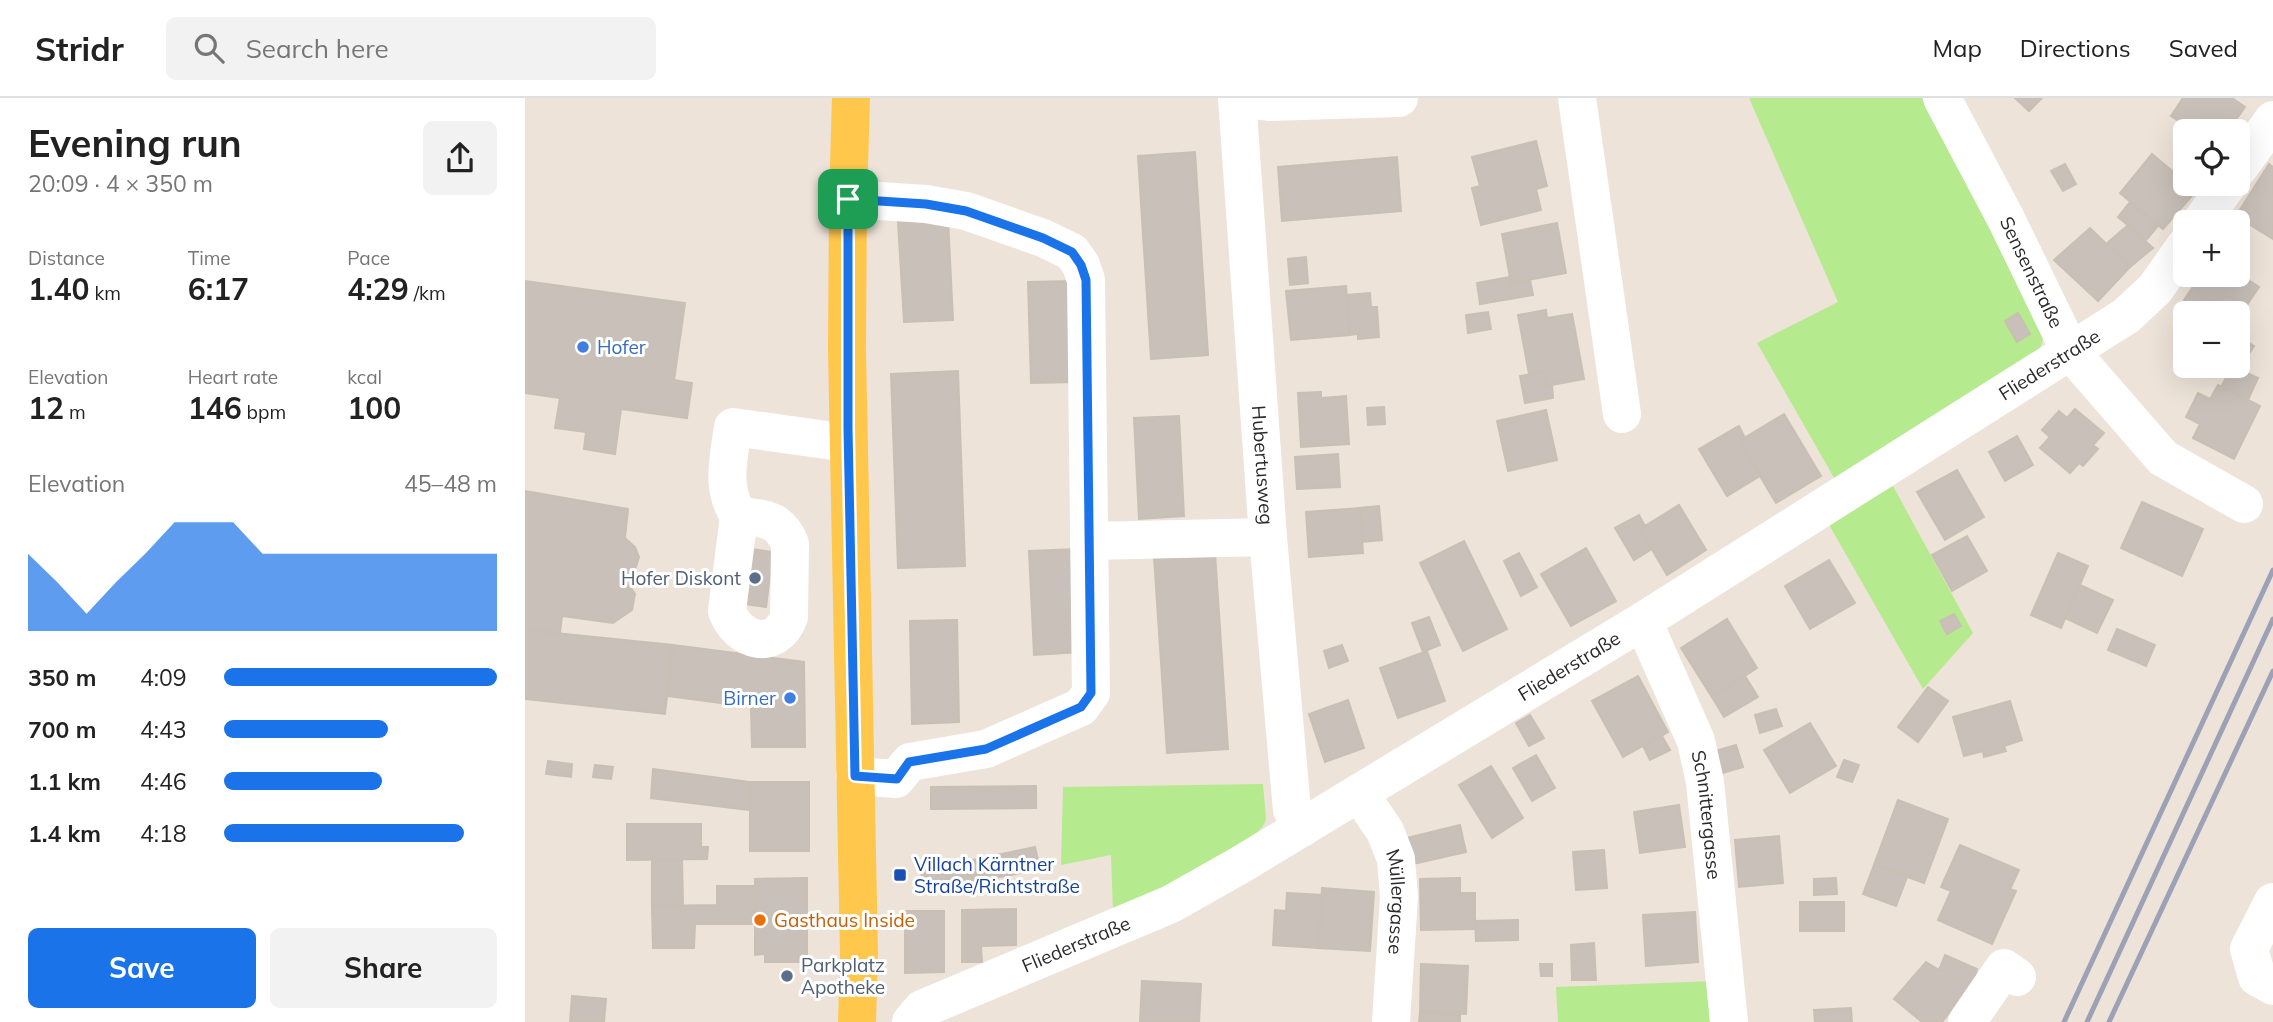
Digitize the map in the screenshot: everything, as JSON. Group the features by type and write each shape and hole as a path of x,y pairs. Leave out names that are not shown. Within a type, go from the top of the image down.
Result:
{"main road":[{"path":"851,98 848,199 848,443 859,954 857,1022"}],"street":[{"path":"1238,98 1269,102 1399,98"},
{"name":"Hubertusweg","path":"1238,98 1268,537 1292,810 1302,828"},
{"path":"1577,98 1622,414"},
{"name":"Sensenstraße","path":"1942,98 2006,219 2070,351 2162,458 2244,504"},
{"path":"2250,152 2273,120"},
{"path":"848,199 926,204 966,211 1043,238 1072,252 1081,265 1086,280 1091,693 1081,707 986,749 909,762 897,779 855,776"},
{"name":"Fliederstraße","path":"911,1022 922,1009 1171,904 1302,828 1643,621 2126,316 2155,289 2173,263"},
{"path":"739,516 731,504 726,474 733,427 848,443"},
{"path":"1089,541 1268,537"},
{"name":"Schnittergasse","path":"1643,621 1696,741 1707,796 1729,1022"},
{"name":"Müllergasse","path":"1359,793 1385,831 1397,859 1399,897 1391,1022"},
{"path":"2273,902 2249,949 2257,977 2273,986"},
{"path":"1967,1022 2004,968 2017,977"}],"green space":[{"path":"1749,98 1922,98 2043,317 2043,341 2033,362 1837,483 1757,343 1838,302"},
{"path":"1893,486 1973,633 1923,689 1828,523"},
{"path":"1263,784 1266,819 1259,830 1244,843 1198,871 1113,911 1111,855 1061,865 1063,787"},
{"path":"1715,981 1718,1022 1558,1022 1556,987"}],"building":[{"path":"2015,98 2042,98 2029,111"},
{"path":"2183,98 2232,98 2245,107 2236,119 2176,119 2171,116"},
{"path":"1536,141 1547,186 1536,189 1541,210 1481,225 1472,188 1480,186 1472,157"},
{"path":"1195,152 1208,355 1151,359 1138,156"},
{"path":"2152,154 2173,172 2173,196 2192,196 2180,210 2173,210 2173,217 2163,229 2120,193"},
{"path":"1397,157 1401,211 1282,221 1278,167"},
{"path":"2065,164 2076,184 2063,191 2051,171"},
{"path":"2269,164 2273,167 2273,239 2250,225 2250,210 2240,210"},
{"path":"2130,202 2158,226 2146,240 2118,217"},
{"path":"948,219 953,320 904,322 898,222"},
{"path":"1557,223 1566,273 1511,283 1502,234"},
{"path":"2128,225 2153,248 2130,267 2106,244"},
{"path":"2090,228 2130,267 2098,301 2054,260"},
{"path":"1306,257 1308,283 1290,285 1288,259"},
{"path":"1510,277 1511,283 1530,280 1533,295 1480,304 1477,283"},
{"path":"525,281 685,303 674,380 692,383 687,418 621,409 615,454 584,449 586,432 555,428 560,398 525,393"},
{"path":"1074,281 1077,382 1031,383 1028,282"},
{"path":"2250,281 2259,287 2250,301 2184,300 2193,287 2250,287"},
{"path":"1346,286 1350,335 1291,340 1286,291"},
{"path":"1370,293 1371,307 1377,307 1379,337 1358,339 1358,334 1350,335 1347,295"},
{"path":"1546,310 1547,318 1572,314 1584,379 1546,386 1544,372 1529,374 1518,315"},
{"path":"1488,312 1491,329 1468,333 1466,315"},
{"path":"2018,313 2030,334 2017,342 2005,321"},
{"path":"958,371 965,566 898,568 891,374"},
{"path":"1544,372 1546,386 1552,385 1553,398 1525,403 1520,376"},
{"path":"2250,374 2258,378 2248,400 2221,387 2226,378 2250,378"},
{"path":"2218,385 2260,406 2234,459 2193,438 2200,424 2186,417 2198,393 2210,399"},
{"path":"1321,392 1321,398 1346,396 1349,444 1301,447 1298,393"},
{"path":"1384,407 1385,424 1368,425 1367,408"},
{"path":"2075,409 2104,433 2093,445 2098,449 2083,466 2079,463 2070,473 2040,448 2050,437 2042,430 2059,411 2067,418"},
{"path":"1546,410 1557,460 1508,471 1497,421"},
{"path":"1784,414 1821,476 1776,503 1739,441"},
{"path":"1179,416 1184,516 1139,519 1134,418"},
{"path":"1739,426 1745,438 1739,441 1760,476 1727,496 1699,449"},
{"path":"2017,436 2033,465 2005,481 1989,452"},
{"path":"1338,454 1340,487 1297,489 1295,457"},
{"path":"1957,470 1984,517 1945,540 1917,492"},
{"path":"525,491 628,509 625,538 635,547 639,557 634,573 625,580 635,594 632,610 613,623 562,616 560,633 525,630"},
{"path":"2142,502 2203,529 2182,576 2121,548"},
{"path":"1679,505 1706,550 1667,575 1640,529"},
{"path":"1379,506 1382,540 1363,542 1360,508"},
{"path":"1360,508 1363,553 1309,557 1306,512"},
{"path":"1639,515 1645,526 1640,529 1652,549 1634,560 1615,528"},
{"path":"1967,536 1987,571 1952,591 1932,555"},
{"path":"1464,541 1507,629 1463,651 1420,563"},
{"name":"Hofer Diskont","path":"744,548 773,552 766,607 737,603"},
{"path":"1586,548 1616,601 1571,626 1541,574"},
{"path":"1077,549 1081,652 1034,655 1029,551"},
{"path":"1215,553 1228,749 1167,753 1154,557"},
{"path":"1519,553 1537,587 1521,596 1504,561"},
{"path":"2058,553 2088,566 2061,628 2031,615"},
{"path":"1829,560 1855,603 1810,629 1785,586"},
{"path":"2080,585 2113,600 2097,633 2065,618"},
{"path":"1954,614 1961,626 1947,634 1940,621"},
{"path":"1429,617 1440,645 1423,652 1412,623"},
{"path":"1727,619 1757,668 1712,697 1681,648"},
{"path":"957,620 959,722 912,724 910,621"},
{"path":"2117,629 2155,645 2146,666 2108,650"},
{"path":"525,630 673,645 665,714 525,699"},
{"path":"673,645 804,662 805,747 752,747 751,707 667,696"},
{"path":"1342,645 1348,661 1329,668 1324,651"},
{"path":"1427,651 1445,701 1398,718 1380,668"},
{"path":"1638,676 1668,732 1623,757 1592,701"},
{"path":"1745,676 1758,697 1724,717 1712,697"},
{"path":"1928,687 1948,701 1918,742 1898,727"},
{"path":"1348,700 1364,748 1325,762 1309,714"},
{"path":"2010,701 2022,740 2004,746 2006,751 1984,757 1983,751 1964,756 1953,717"},
{"path":"1776,709 1782,726 1760,733 1755,715"},
{"path":"1530,715 1544,738 1529,746 1516,723"},
{"path":"1810,723 1836,766 1790,793 1764,750"},
{"path":"1662,736 1670,750 1650,760 1643,746"},
{"path":"1736,745 1743,767 1719,774 1712,752"},
{"path":"1536,755 1555,788 1532,801 1513,768"},
{"path":"1844,760 1859,765 1852,782 1837,777"},
{"path":"548,761 572,764 571,777 546,774"},
{"path":"595,765 613,767 611,779 593,777"},
{"path":"1491,766 1523,818 1492,838 1459,785"},
{"path":"653,769 750,782 750,810 651,798"},
{"path":"750,782 809,782 809,851 750,851"},
{"path":"1036,786 1036,808 931,809 931,787"},
{"path":"1898,800 1948,819 1924,883 1874,865"},
{"path":"1679,805 1685,847 1640,853 1634,812"},
{"path":"627,824 701,824 701,847 708,847 707,859 627,860"},
{"path":"1460,825 1466,852 1413,864 1407,838"},
{"path":"1779,836 1783,883 1739,887 1735,840"},
{"path":"1960,845 2019,870 2010,889 2016,891 1992,944 1938,920 1951,891 1941,887"},
{"path":"1035,847 1040,869 925,892 921,871"},
{"path":"1604,850 1607,888 1576,890 1573,852"},
{"path":"652,860 682,860 683,905 652,906"},
{"path":"1874,865 1907,877 1896,906 1863,894"},
{"path":"807,878 807,962 765,962 765,954 755,955 755,879"},
{"path":"1460,878 1460,893 1475,893 1475,929 1421,930 1420,879"},
{"path":"1836,878 1837,894 1814,895 1814,879"},
{"path":"717,886 755,886 755,924 695,924 694,948 653,948 652,906 717,905"},
{"path":"1322,888 1374,892 1370,951 1318,948"},
{"path":"1287,893 1322,895 1318,948 1273,945 1275,910 1286,911"},
{"path":"1800,902 1844,902 1844,931 1800,931"},
{"path":"1016,909 1016,945 981,946 982,962 962,962 962,910"},
{"path":"905,911 944,911 944,972 905,973"},
{"path":"1695,912 1698,962 1646,966 1643,915"},
{"path":"1518,920 1518,940 1476,941 1475,921"},
{"path":"1594,943 1596,980 1572,980 1571,945"},
{"path":"1945,955 1977,969 1969,997 1964,994 1942,1022 1922,1022 1894,999 1926,962 1939,970"},
{"path":"1421,964 1468,966 1466,1014 1420,1012"},
{"path":"1540,964 1552,964 1552,976 1541,976"},
{"path":"1142,981 1201,984 1199,1022 1140,1022"},
{"path":"572,996 606,999 604,1022 570,1022"},
{"path":"1851,1008 1852,1022 1815,1022 1814,1010"},
{"path":"1420,1012 1460,1015 1460,1022 1419,1022"}],"railway":[{"path":"2064,1022 2273,570"},
{"path":"2087,1022 2273,619"},
{"path":"2109,1022 2273,671"}],"place":[{"name":"Hofer","path":"583,347"},
{"name":"Hofer Diskont","path":"755,578"},
{"name":"Birner","path":"790,698"},
{"name":"Villach Kärntner Straße/Richtstraße","path":"900,875"},
{"name":"Gasthaus Inside","path":"760,920"},
{"name":"Parkplatz Apotheke","path":"787,976"}],"route":[{"path":"848,199 926,204 966,211 1043,238 1072,252 1081,265 1086,280 1091,693 1081,707 986,749 971,754 909,762 897,779 855,776 847,350 848,199"}]}
